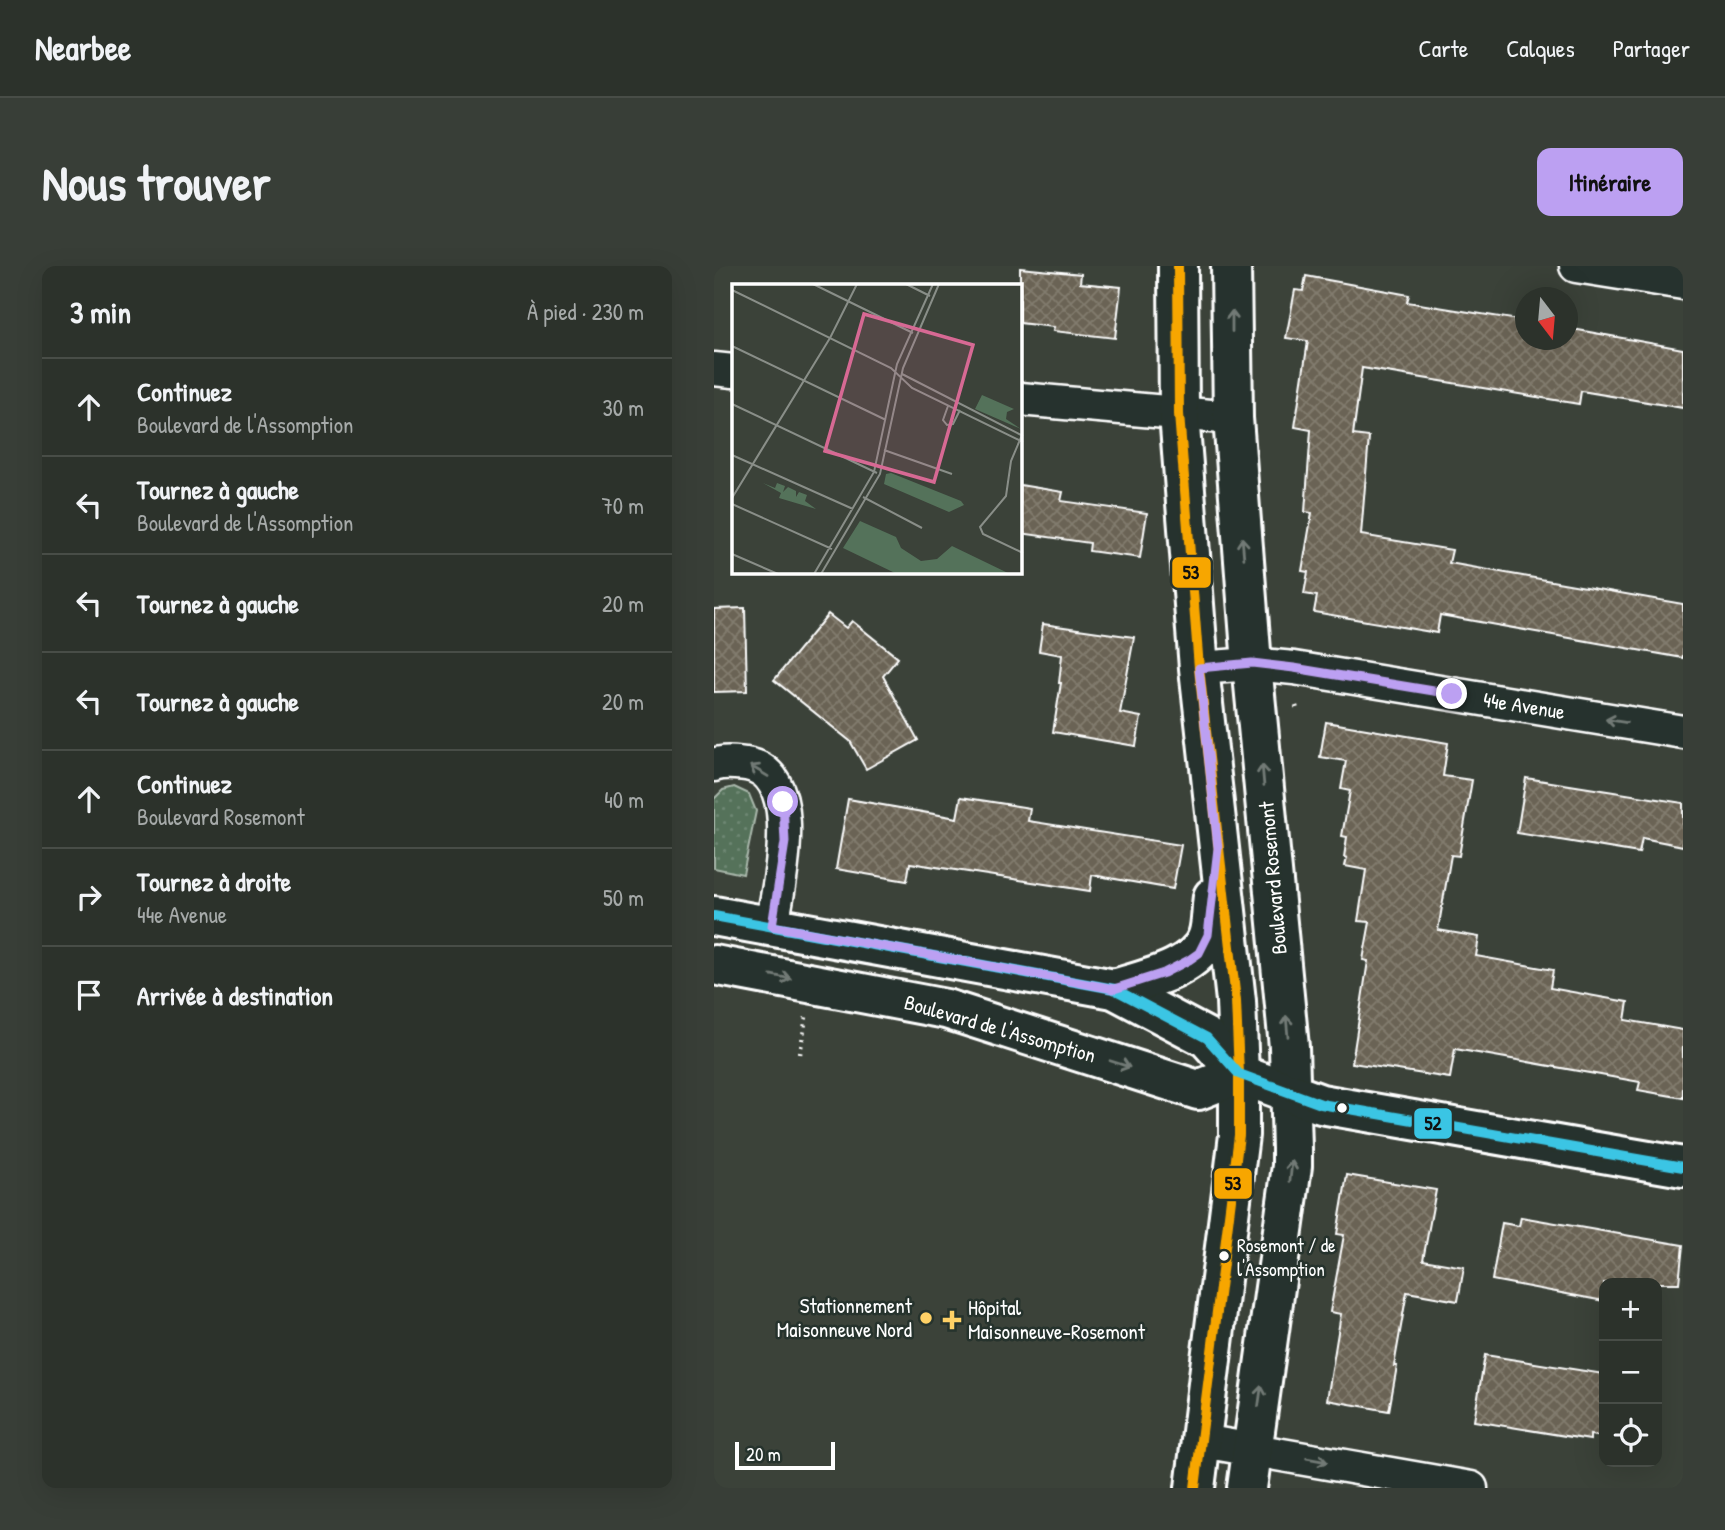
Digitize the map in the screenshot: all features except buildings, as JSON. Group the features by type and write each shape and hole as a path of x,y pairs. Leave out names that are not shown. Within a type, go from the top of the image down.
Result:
{"main road":[{"path":"1178,266 1179,414 1199,668 1236,1001 1239,1074 1239,1135 1195,1488"},
{"name":"Boulevard Rosemont","path":"1231,266 1233,418 1252,663 1292,1094 1292,1166 1247,1488"},
{"path":"1114,989 1164,973 1199,953 1208,935 1218,848"},
{"path":"714,916 1114,989 1207,1038 1239,1074 1292,1094 1337,1107 1683,1167"},
{"name":"Boulevard de l'Assomption","path":"714,965 946,1009 1198,1090 1239,1074"}],"street":[{"path":"1576,266 1683,284"},
{"path":"714,369 732,371"},
{"path":"1022,399 1233,418"},
{"name":"44e Avenue","path":"1199,668 1252,663 1294,668 1683,732"},
{"path":"714,765 720,762 756,766 773,780 783,802 785,842 772,926"},
{"path":"1202,1441 1471,1488"}],"path":[{"path":"800,1054 808,1006"}],"green space":[{"path":"734,787 749,794 756,811 743,874 714,868 714,799 723,790"}],"transit line":[{"name":"53","path":"1178,266 1179,414 1199,668 1236,1001 1239,1074 1239,1135 1195,1488"},
{"name":"52","path":"714,916 1114,989 1207,1038 1239,1074 1321,1104 1683,1167"}],"place":[{"name":"Rosemont / de l'Assomption","path":"1224,1256"},
{"name":"Stationnement Maisonneuve Nord","path":"926,1318"},
{"name":"Hôpital Maisonneuve-Rosemont","path":"952,1320"}],"route":[{"path":"783,802 785,842 772,926 1114,989 1164,973 1189,960 1199,953 1208,935 1218,848 1199,668 1252,663 1452,694"}]}
